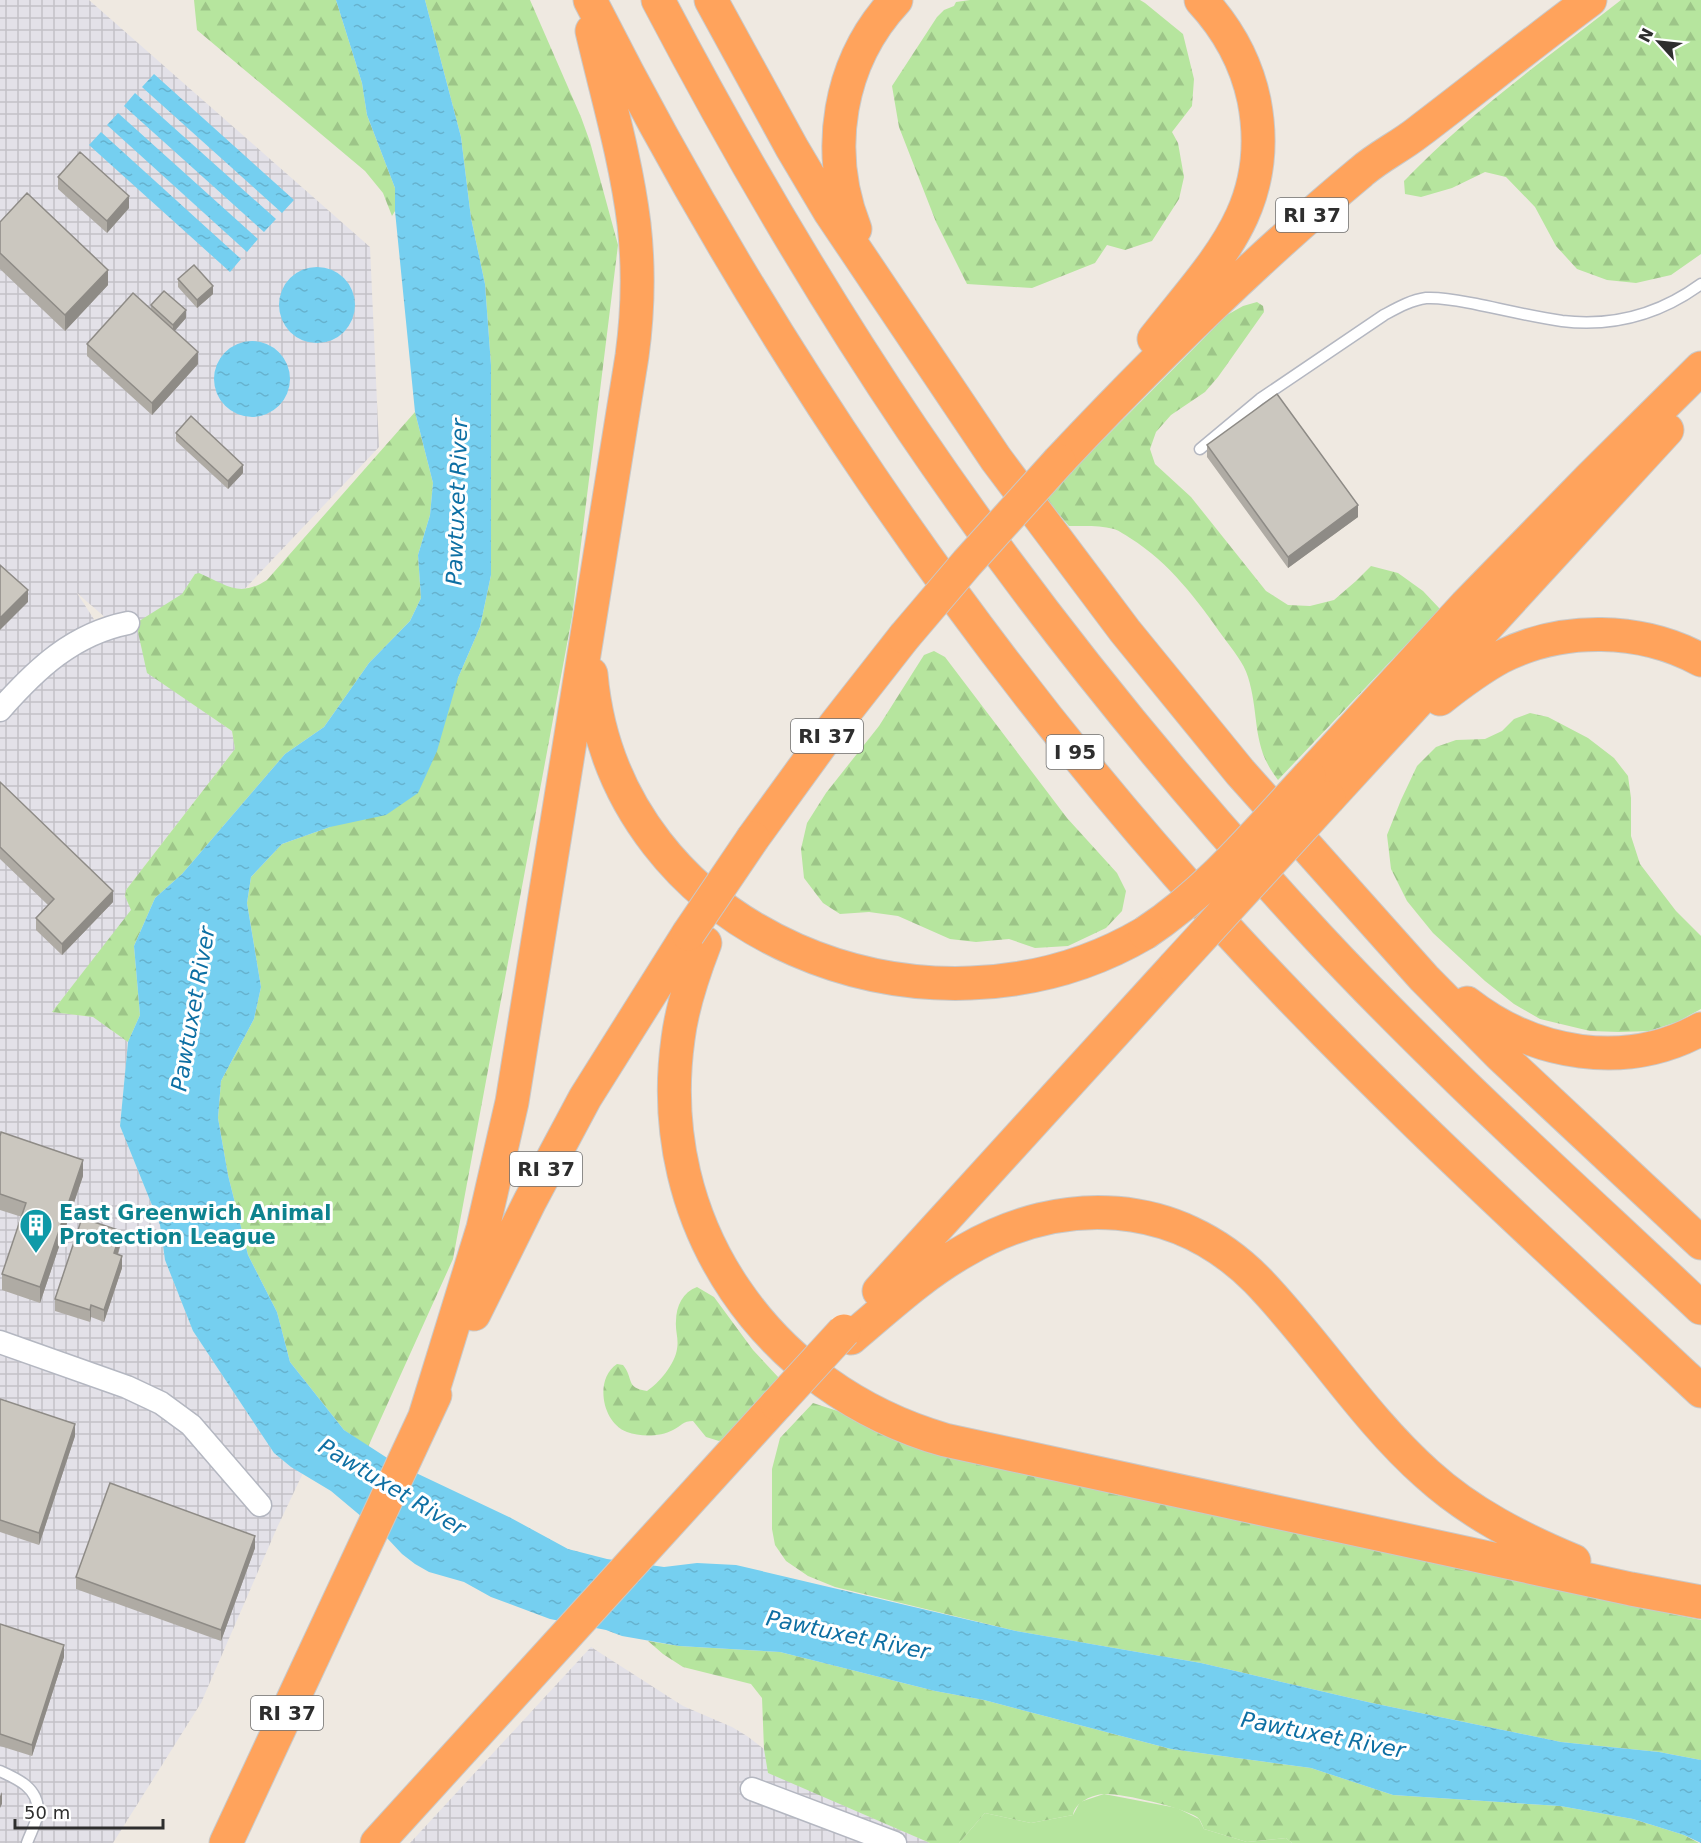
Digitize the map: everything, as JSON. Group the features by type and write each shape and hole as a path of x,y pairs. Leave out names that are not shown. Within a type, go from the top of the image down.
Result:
{"highway":[{"path":"426,1416 474,1259 503,1145 519,1059 637,320 638,283 634,223 585,0"},
{"name":"I 95","path":"590,0 684,175 756,299 814,391 916,542 1054,725 1164,858 1311,1018 1411,1120 1701,1391"},
{"name":"I 95","path":"658,0 760,187 873,370 995,547 1082,662 1219,827 1369,990 1469,1090 1701,1308"},
{"path":"711,0 810,180 996,459 1125,631 1240,772 1424,978 1474,1030 1701,1244"},
{"path":"886,292 863,248 846,204 839,170 839,136 842,106 856,59 873,28 896,0"},
{"path":"1059,461 1223,250 1234,233 1250,198 1259,157 1256,113 1252,93 1239,54 1219,20 1201,0"},
{"name":"RI 37","path":"226,1843 426,1416 509,1242 553,1157 616,1047 696,938 753,838 835,725 904,637 967,563 1059,461 1175,342 1363,170 1416,135 1498,69 1590,0"},
{"path":"377,1843 777,1404 848,1334 1174,967 1319,787 1506,564 1701,368"},
{"path":"591,609 590,656 596,712 605,746 628,797 662,848 718,903 764,934 814,958 859,972 908,981 969,984 1013,981 1050,973 1098,957 1145,933 1172,915 1202,890 1319,787 1701,393"},
{"path":"1319,787 1486,665 1518,650 1549,640 1597,634 1643,639 1673,647 1701,660"},
{"path":"1360,905 1474,1009 1510,1030 1541,1042 1569,1050 1618,1054 1655,1048 1701,1029"},
{"path":"696,938 676,1058 675,1121 685,1181 713,1253 743,1301 780,1345 842,1394 891,1421 945,1440 1631,1589 1701,1600"},
{"path":"848,1334 933,1270 966,1250 1016,1226 1047,1217 1081,1212 1115,1212 1161,1221 1204,1240 1244,1268 1280,1306 1395,1443 1427,1474 1463,1502 1519,1536 1574,1561 1701,1600"},
{"path":"382,1843 416,1800"}],"street":[{"path":"0,710 29,677 59,654 93,633 128,623"},
{"path":"0,1342 128,1387 161,1403 191,1425 260,1505"},
{"path":"752,1789 895,1843"}],"lane":[{"path":"1200,449 1260,399 1384,315 1404,304 1425,298 1446,298 1563,321 1616,321 1640,316 1664,307 1701,284"},
{"path":"0,1771 20,1780 33,1792 38,1811 27,1843"}],"shaded area":[{"path":"0,0 89,0 370,247 379,447 167,671 148,673 232,731 235,749 126,890 125,896 132,910 52,1012 93,1017 128,1042 120,1126 160,1225 165,1260 193,1331 274,1453 291,1467 303,1473 201,1703 113,1843 0,1843","holes":["77,593 114,625 99,627"]},
{"path":"591,1647 683,1706 747,1736 764,1749 769,1773 930,1843 410,1843"}],"green space":[{"path":"194,0 336,0 362,83 367,115 395,188 395,211 392,216 383,193 365,171 197,30"},
{"path":"425,0 530,0 590,142 618,245 572,617 453,1259 368,1447 344,1430 290,1362 277,1312 248,1255 228,1175 218,1118 221,1081 254,1019 261,987 247,903 251,877 282,844 330,827 458,678 480,627 491,575 491,365 485,284 471,218 461,137"},
{"path":"970,0 1140,0 1183,34 1194,79 1192,106 1172,132 1178,143 1184,177 1179,199 1152,241 1125,250 1107,245 1095,263 1032,288 967,284 936,222 899,127 892,86 937,17 944,10 954,6 956,2"},
{"path":"1621,0 1701,0 1701,254 1671,275 1636,283 1607,280 1577,269 1556,246 1535,207 1506,177 1485,172 1452,188 1421,197 1405,194 1404,181 1455,132"},
{"path":"1257,302 1263,306 1264,312 1218,377 1205,392 1171,415 1156,432 1150,449 1155,464 1191,497 1266,591 1288,605 1310,606 1334,600 1371,566 1398,573 1423,591 1440,609 1278,780 1269,767 1260,743 1252,691 1241,661 1193,596 1158,559 1130,538 1114,529 1069,526 1045,498 1227,315 1243,306"},
{"path":"415,412 433,483 430,515 418,555 421,598 410,621 369,663 324,727 285,754 182,874 155,898 134,946 140,1015 128,1042 93,1017 52,1012 131,910 125,896 126,890 235,749 232,731 147,673 136,623 182,594 195,574 199,573 225,585 241,589 267,580"},
{"path":"934,651 945,657 1067,818 1117,873 1126,891 1122,911 1106,928 1068,946 1035,948 1009,939 976,942 950,939 898,916 869,912 840,914 823,903 804,878 801,849 807,823 826,793 879,726 924,655"},
{"path":"1530,713 1548,717 1588,738 1614,758 1628,776 1631,798 1631,836 1640,864 1676,911 1701,936 1701,1009 1677,1022 1649,1031 1620,1032 1590,1031 1540,1019 1514,1004 1485,981 1433,933 1407,901 1391,869 1387,835 1417,766 1436,747 1456,740 1485,739 1502,731 1514,719"},
{"path":"697,1287 714,1297 753,1350 779,1378 727,1437 719,1441 706,1437 693,1421 656,1435 627,1432 618,1427 607,1410 603,1390 605,1380 617,1364 623,1365 633,1385 640,1390 647,1391 666,1373 676,1355 676,1315 679,1305 688,1292"},
{"path":"813,1403 859,1418 1629,1605 1701,1620 1701,1760 1659,1752 1561,1742 1372,1703 1201,1663 1016,1631 835,1587 808,1576 786,1561 775,1545 772,1529 772,1469 780,1438"},
{"path":"648,1641 679,1646 780,1652 935,1691 984,1700 1171,1749 1311,1768 1393,1795 1560,1806 1633,1819 1684,1835 1699,1843 1292,1843 1286,1838 1247,1842 1204,1829 1197,1817 1179,1809 1106,1794 1085,1800 1077,1806 1073,1815 1031,1823 985,1813 959,1843 930,1843 768,1773 764,1749 762,1698 751,1684 683,1667"},
{"path":"1104,1794 1177,1808 1199,1819 1204,1829 1247,1842 1286,1838 1292,1843 959,1843 985,1813 1031,1823 1073,1815 1080,1802"}],"water":[{"name":"Pawtuxet River","path":"336,0 425,0 461,137 471,218 485,284 491,365 491,575 480,627 458,678 437,751 418,793 386,815 330,827 282,844 251,877 247,903 261,987 254,1019 221,1081 218,1118 228,1175 248,1255 277,1312 290,1362 344,1430 395,1463 511,1518 568,1549 607,1559 664,1567 697,1563 736,1565 1016,1631 1201,1663 1372,1703 1561,1742 1659,1752 1701,1760 1701,1843 1684,1835 1633,1819 1560,1806 1393,1795 1311,1768 1171,1749 984,1700 935,1691 780,1652 679,1646 622,1636 606,1630 550,1619 491,1597 464,1582 429,1572 415,1564 331,1491 291,1467 274,1453 193,1331 165,1260 160,1225 120,1126 128,1042 140,1015 134,946 155,898 182,874 285,754 324,727 369,663 410,621 421,598 418,555 430,515 433,483 415,412 395,211 395,188 367,115 362,83"},
{"path":"154,74 294,200 282,213 142,87"},
{"path":"135,93 276,219 264,232 124,106"},
{"path":"118,113 258,239 247,252 107,125"},
{"path":"101,132 241,259 230,272 89,145"},
{"path":"310,267 324,267 338,273 349,284 355,298 352,320 344,332 324,343 310,343 296,337 285,326 279,312 279,298 285,284 296,273"},
{"path":"245,341 259,341 273,347 284,358 290,372 287,394 279,406 259,417 245,417 231,411 220,400 214,386 214,372 220,358 231,347"}],"building":[{"path":"80,152 129,196 107,221 58,177"},
{"path":"27,193 108,270 65,315 0,253 0,222"},
{"path":"194,265 213,286 197,300 178,279"},
{"path":"164,291 186,310 173,325 151,305"},
{"path":"133,293 198,352 152,403 87,344"},
{"path":"1277,394 1358,505 1288,557 1207,445"},
{"path":"191,416 243,465 228,481 176,433"},
{"path":"0,565 28,590 0,618"},
{"path":"0,782 113,891 62,944 36,918 54,899 0,847"},
{"name":"East Greenwich Animal Protection League","path":"1,1132 83,1160 40,1287 2,1274 26,1203 0,1194"},
{"path":"82,1218 121,1231 114,1253 122,1256 104,1310 91,1305 90,1310 55,1299"},
{"path":"0,1399 75,1424 39,1533 0,1520"},
{"path":"110,1483 255,1536 221,1630 76,1577"},
{"path":"0,1624 64,1645 32,1745 0,1734"}],"place":[{"name":"East Greenwich Animal Protection League","path":"36,1254"}]}
